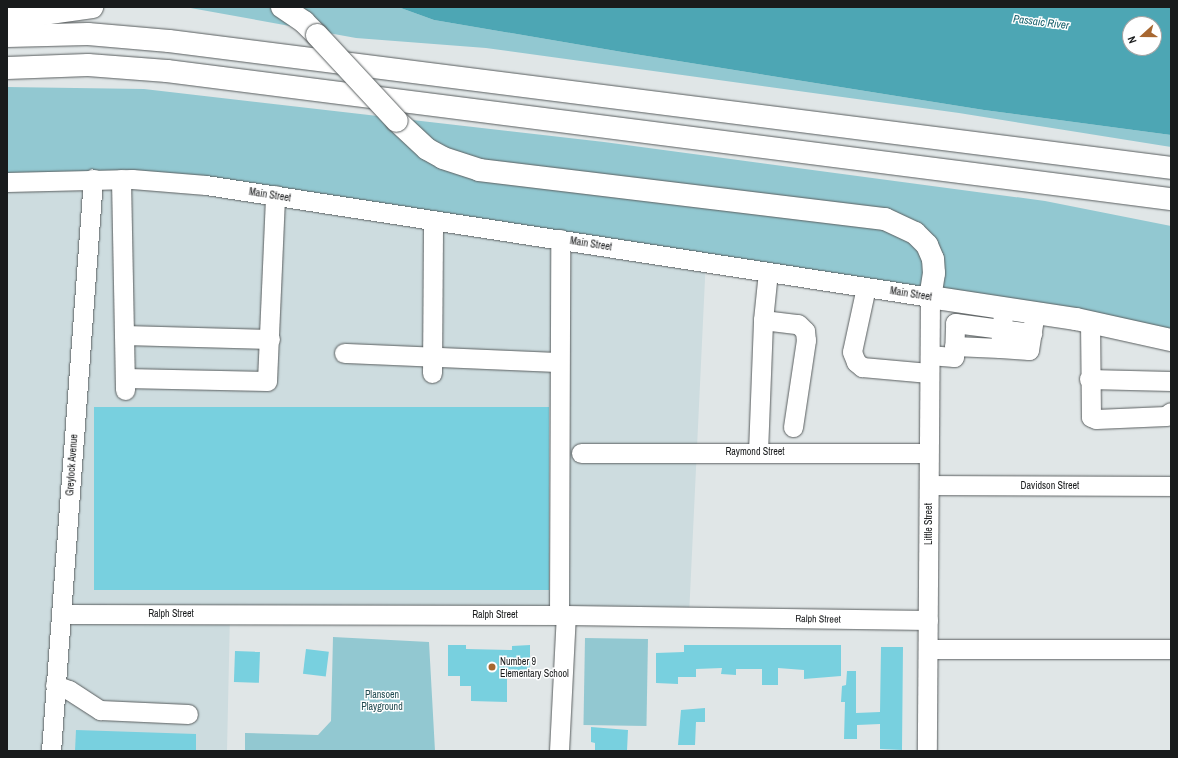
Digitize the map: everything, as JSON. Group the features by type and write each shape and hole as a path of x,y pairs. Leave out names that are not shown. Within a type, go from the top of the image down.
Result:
{"main road":[{"path":"7,19 92,7"},
{"path":"282,7 304,22 416,140 443,158 479,170 885,219 915,233 927,245 933,259 934,273 930,297"},
{"path":"7,36 88,34 169,41 1171,168"},
{"path":"7,68 88,65 167,71 1171,199"},
{"path":"953,172 1171,209"},
{"name":"Main Street","path":"930,297 958,301 1002,318 1033,323 1090,321 1171,340"}],"street":[{"name":"Main Street","path":"7,182 93,179 169,181 275,195 930,297"},
{"name":"Greylock Avenue","path":"51,751 93,179"},
{"path":"121,179 125,384 268,381 275,195"},
{"path":"432,364 433,220"},
{"path":"560,240 562,615 560,751"},
{"path":"758,445 763,320 768,272"},
{"path":"866,287 852,352 856,362 862,367 930,364 954,356 958,301"},
{"name":"Little Street","path":"927,751 930,297"},
{"path":"955,333 1002,318 1000,348"},
{"path":"763,320 798,324 804,331 806,340 793,427"},
{"path":"1090,321 1089,410 1091,417 1096,419 1166,416 1171,412"},
{"path":"930,328 955,333 1000,348 1029,350 1033,323"},
{"path":"124,335 270,339"},
{"path":"344,353 432,364 560,362"},
{"path":"1089,379 1170,382"},
{"name":"Raymond Street","path":"581,453 758,445 928,453"},
{"name":"Davidson Street","path":"929,485 1171,486"},
{"name":"Ralph Street","path":"61,614 562,615 928,620"},
{"path":"928,649 1171,649"},
{"path":"55,685 70,690 100,710 188,714"}],"shaded area":[{"path":"176,175 706,258 689,616 230,614 227,751 7,751 7,178"}],"green space":[{"path":"185,7 398,7 434,20 622,52 984,110 1171,135 1171,147 959,113 486,48 356,38"},
{"path":"7,87 144,89 604,142 1045,201 1171,226 1171,337 176,175 7,178"},
{"name":"Plansoen Playground","path":"333,637 429,642 435,751 245,751 245,733 318,735 331,721"},
{"path":"585,638 648,639 646,726 583,725"}],"water":[{"name":"Passaic River","path":"398,7 1171,7 1171,135 984,110 622,52 434,20"}],"building":[{"path":"94,407 549,407 549,590 94,590"},
{"path":"448,645 466,645 466,649 512,650 512,646 530,645 530,675 507,674 507,702 471,701 471,686 460,686 460,676 448,676"},
{"path":"684,645 841,645 841,676 804,679 804,670 778,668 778,685 762,685 762,669 736,669 736,675 721,674 722,668 696,669 696,677 678,677 678,684 656,683 656,653 684,652"},
{"path":"881,647 903,647 902,750 880,749 880,724 857,725 857,739 844,739 845,702 841,702 842,686 846,685 847,671 856,671 856,713 880,712"},
{"path":"306,649 329,652 326,677 303,674"},
{"path":"235,651 260,652 259,683 234,682"},
{"path":"705,708 705,722 696,722 695,745 678,745 681,710"},
{"path":"591,727 628,730 627,751 595,751 595,743 591,742"},
{"path":"76,730 196,734 196,751 75,751"}],"place":[{"name":"Number 9 Elementary School","path":"492,667"}]}
